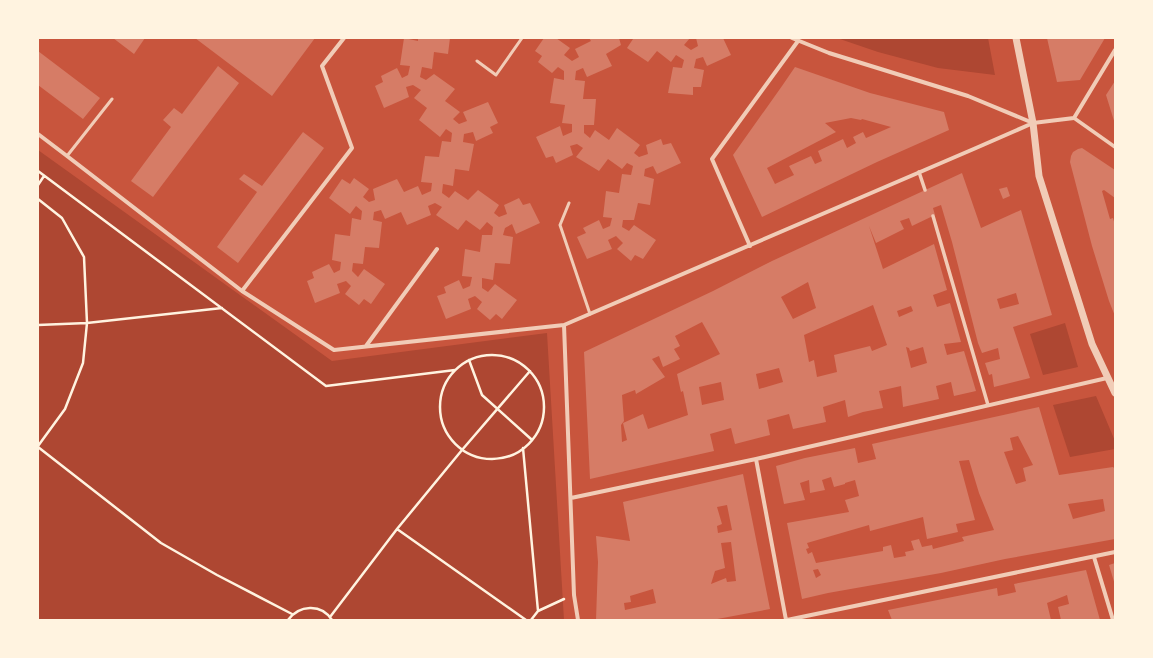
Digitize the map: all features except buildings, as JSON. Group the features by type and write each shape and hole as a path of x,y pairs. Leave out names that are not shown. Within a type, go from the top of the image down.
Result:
{"street":[{"path":"242,291 352,148 322,66 344,38"},
{"path":"792,38 829,53 968,96 1033,122"},
{"path":"1016,38 1033,122 1040,176 1092,344 1115,393"},
{"path":"750,246 712,160 798,41"},
{"path":"1074,118 1115,50"},
{"path":"38,134 242,291 334,350 564,325 750,246 1033,122 1074,118 1115,147"},
{"path":"919,172 925,190"},
{"path":"933,216 988,405"},
{"path":"366,346 438,249"},
{"path":"564,325 574,595 578,620"},
{"path":"571,498 756,459 1108,378"},
{"path":"756,459 787,620 1115,552"},
{"path":"1094,557 1113,620"}],"lane":[{"path":"477,61 496,75 522,38"},
{"path":"67,156 112,98"},
{"path":"569,203 560,225 590,314"}],"path":[{"path":"38,171 326,386 455,370"},
{"path":"38,185 44,176"},
{"path":"38,198 62,218 84,258 87,323 83,363 65,409 38,446 161,543 217,575 292,614"},
{"path":"38,325 87,323 222,308"},
{"path":"485,355 501,355 517,361 530,372 541,390 543,411 537,432 523,448 511,455 499,458 486,458 473,455 462,450 449,437 441,420 440,402 445,385 455,370 469,360 485,355"},
{"path":"469,360 482,395 531,439"},
{"path":"330,617 397,529 462,450 530,372"},
{"path":"523,448 538,611"},
{"path":"397,529 526,620"},
{"path":"531,620 538,611 574,595"},
{"path":"288,620 292,614 307,608 316,608 323,611 332,620"}],"shaded area":[{"path":"837,38 988,38 995,75 938,68 878,52"},
{"path":"38,150 332,361 547,333 564,620 38,620"},
{"path":"1065,323 1078,367 1043,375 1030,334"},
{"path":"1096,396 1115,441 1115,449 1070,457 1053,405"}]}
